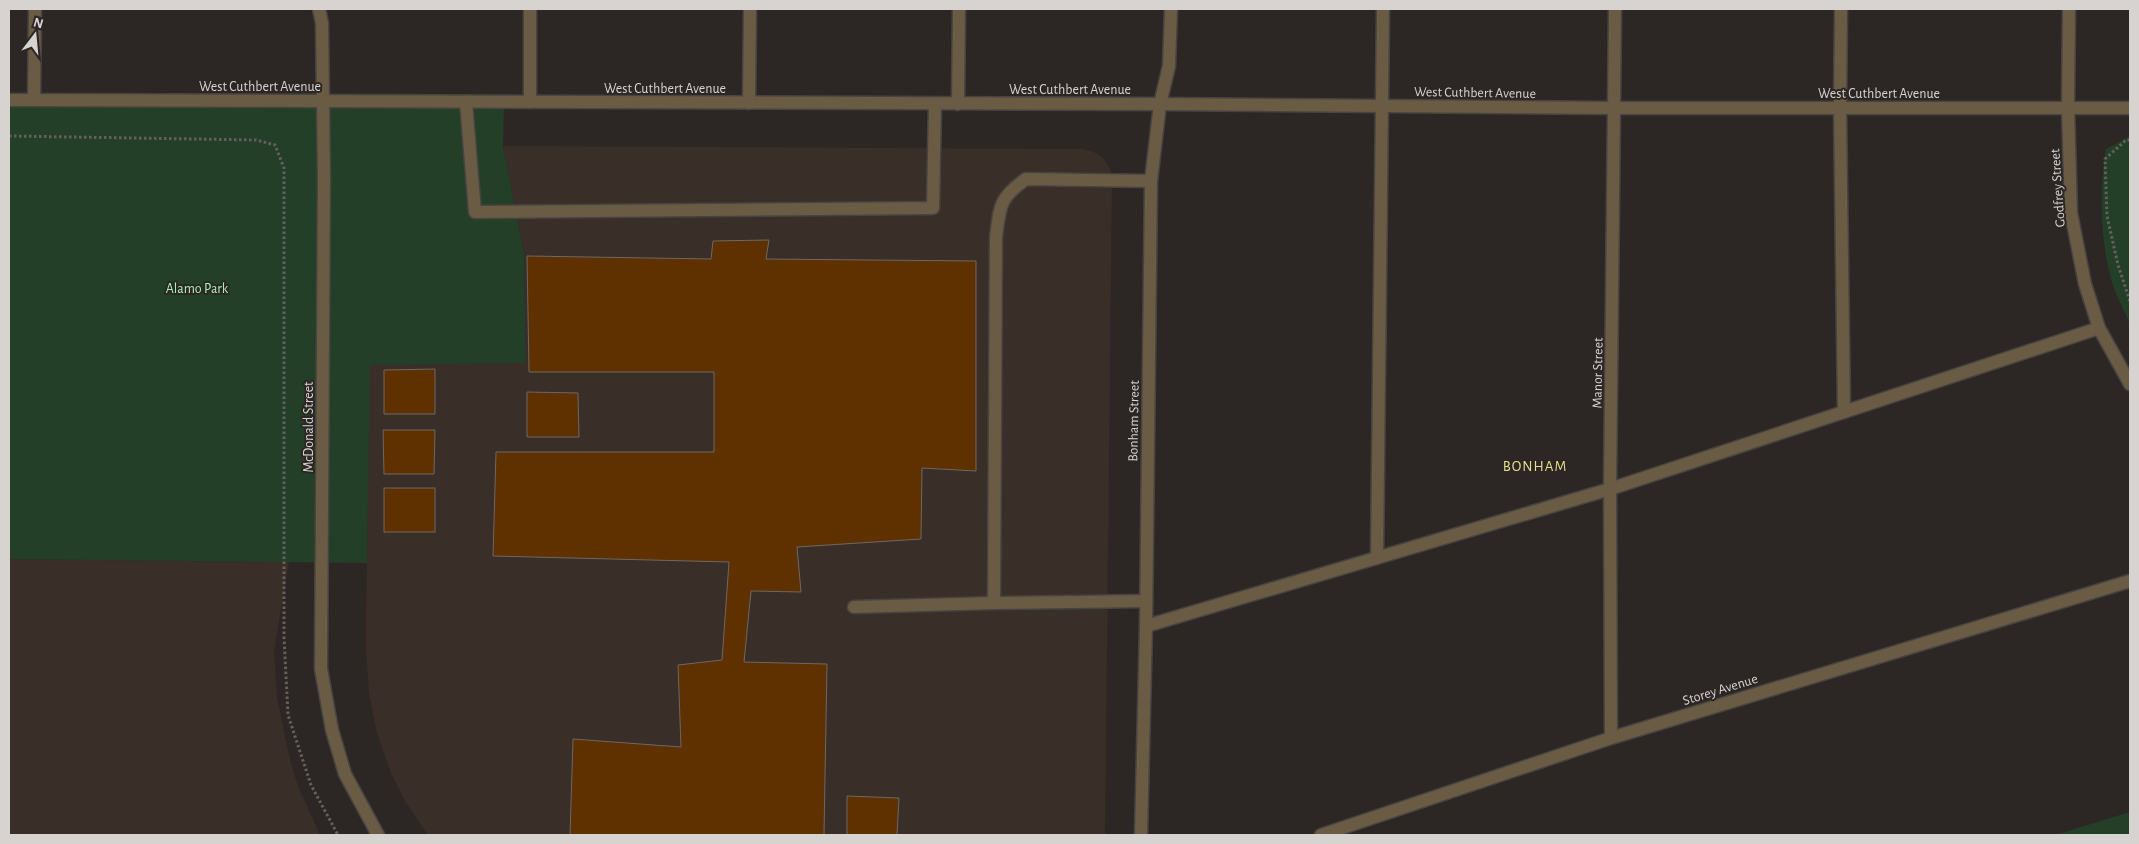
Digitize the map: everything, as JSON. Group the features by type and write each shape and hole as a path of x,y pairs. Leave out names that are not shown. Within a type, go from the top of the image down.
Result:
{"street":[{"path":"34,100 35,9"},
{"name":"McDonald Street","path":"319,9 322,23 324,101 322,669 332,730 345,774 378,835"},
{"path":"530,9 530,102"},
{"path":"749,104 750,9"},
{"path":"958,104 959,9"},
{"name":"Bonham Street","path":"1142,835 1151,181 1160,104 1169,66 1171,9"},
{"path":"1377,558 1383,9"},
{"name":"Manor Street","path":"1611,738 1610,489 1615,9"},
{"path":"1841,9 1840,108 1844,412"},
{"name":"Godfrey Street","path":"2069,9 2068,108 2072,213 2086,284 2099,328 2130,384"},
{"name":"West Cuthbert Avenue","path":"9,100 1160,104 1615,108 2130,108"},
{"path":"466,102 475,212 934,208 935,104"},
{"path":"994,603 996,237 1000,206 1010,190 1026,179 1151,181"},
{"path":"1146,626 1610,489 2099,328"},
{"name":"Storey Avenue","path":"1321,835 1611,738 2130,581"},
{"path":"854,607 1146,601"}],"path":[{"path":"9,136 256,140 275,145 284,168 284,637 288,715 311,785 338,835"},
{"path":"2130,140 2126,140 2105,159 2107,216 2118,265 2130,301"}],"shaded area":[{"path":"503,146 1082,149 1094,152 1103,158 1110,168 1112,180 1105,835 428,835 405,801 391,773 377,733 369,693 366,650 369,364 526,363 524,253"},
{"path":"9,559 289,562 274,651 277,698 290,760 298,786 320,835 9,835"}],"green space":[{"name":"Alamo Park","path":"9,99 504,102 503,146 524,253 526,363 370,365 367,563 9,559"},
{"path":"2130,136 2130,324 2112,282 2108,266 2103,233 2102,181 2106,149"},
{"path":"2130,812 2130,835 2055,835"}],"building":[{"path":"769,240 766,259 976,261 976,471 922,468 921,539 797,547 801,592 751,591 744,662 827,664 824,835 570,835 573,739 681,747 678,665 722,660 729,562 493,556 496,452 714,452 714,372 529,372 527,256 711,259 713,241"},
{"path":"435,369 435,414 384,414 384,370"},
{"path":"527,392 578,393 579,437 527,437"},
{"path":"383,430 435,430 434,474 384,474"},
{"path":"384,488 435,488 435,532 384,532"},
{"path":"847,796 899,798 897,835 847,835"}],"district":[{"name":"BONHAM","path":"1535,466"}]}
